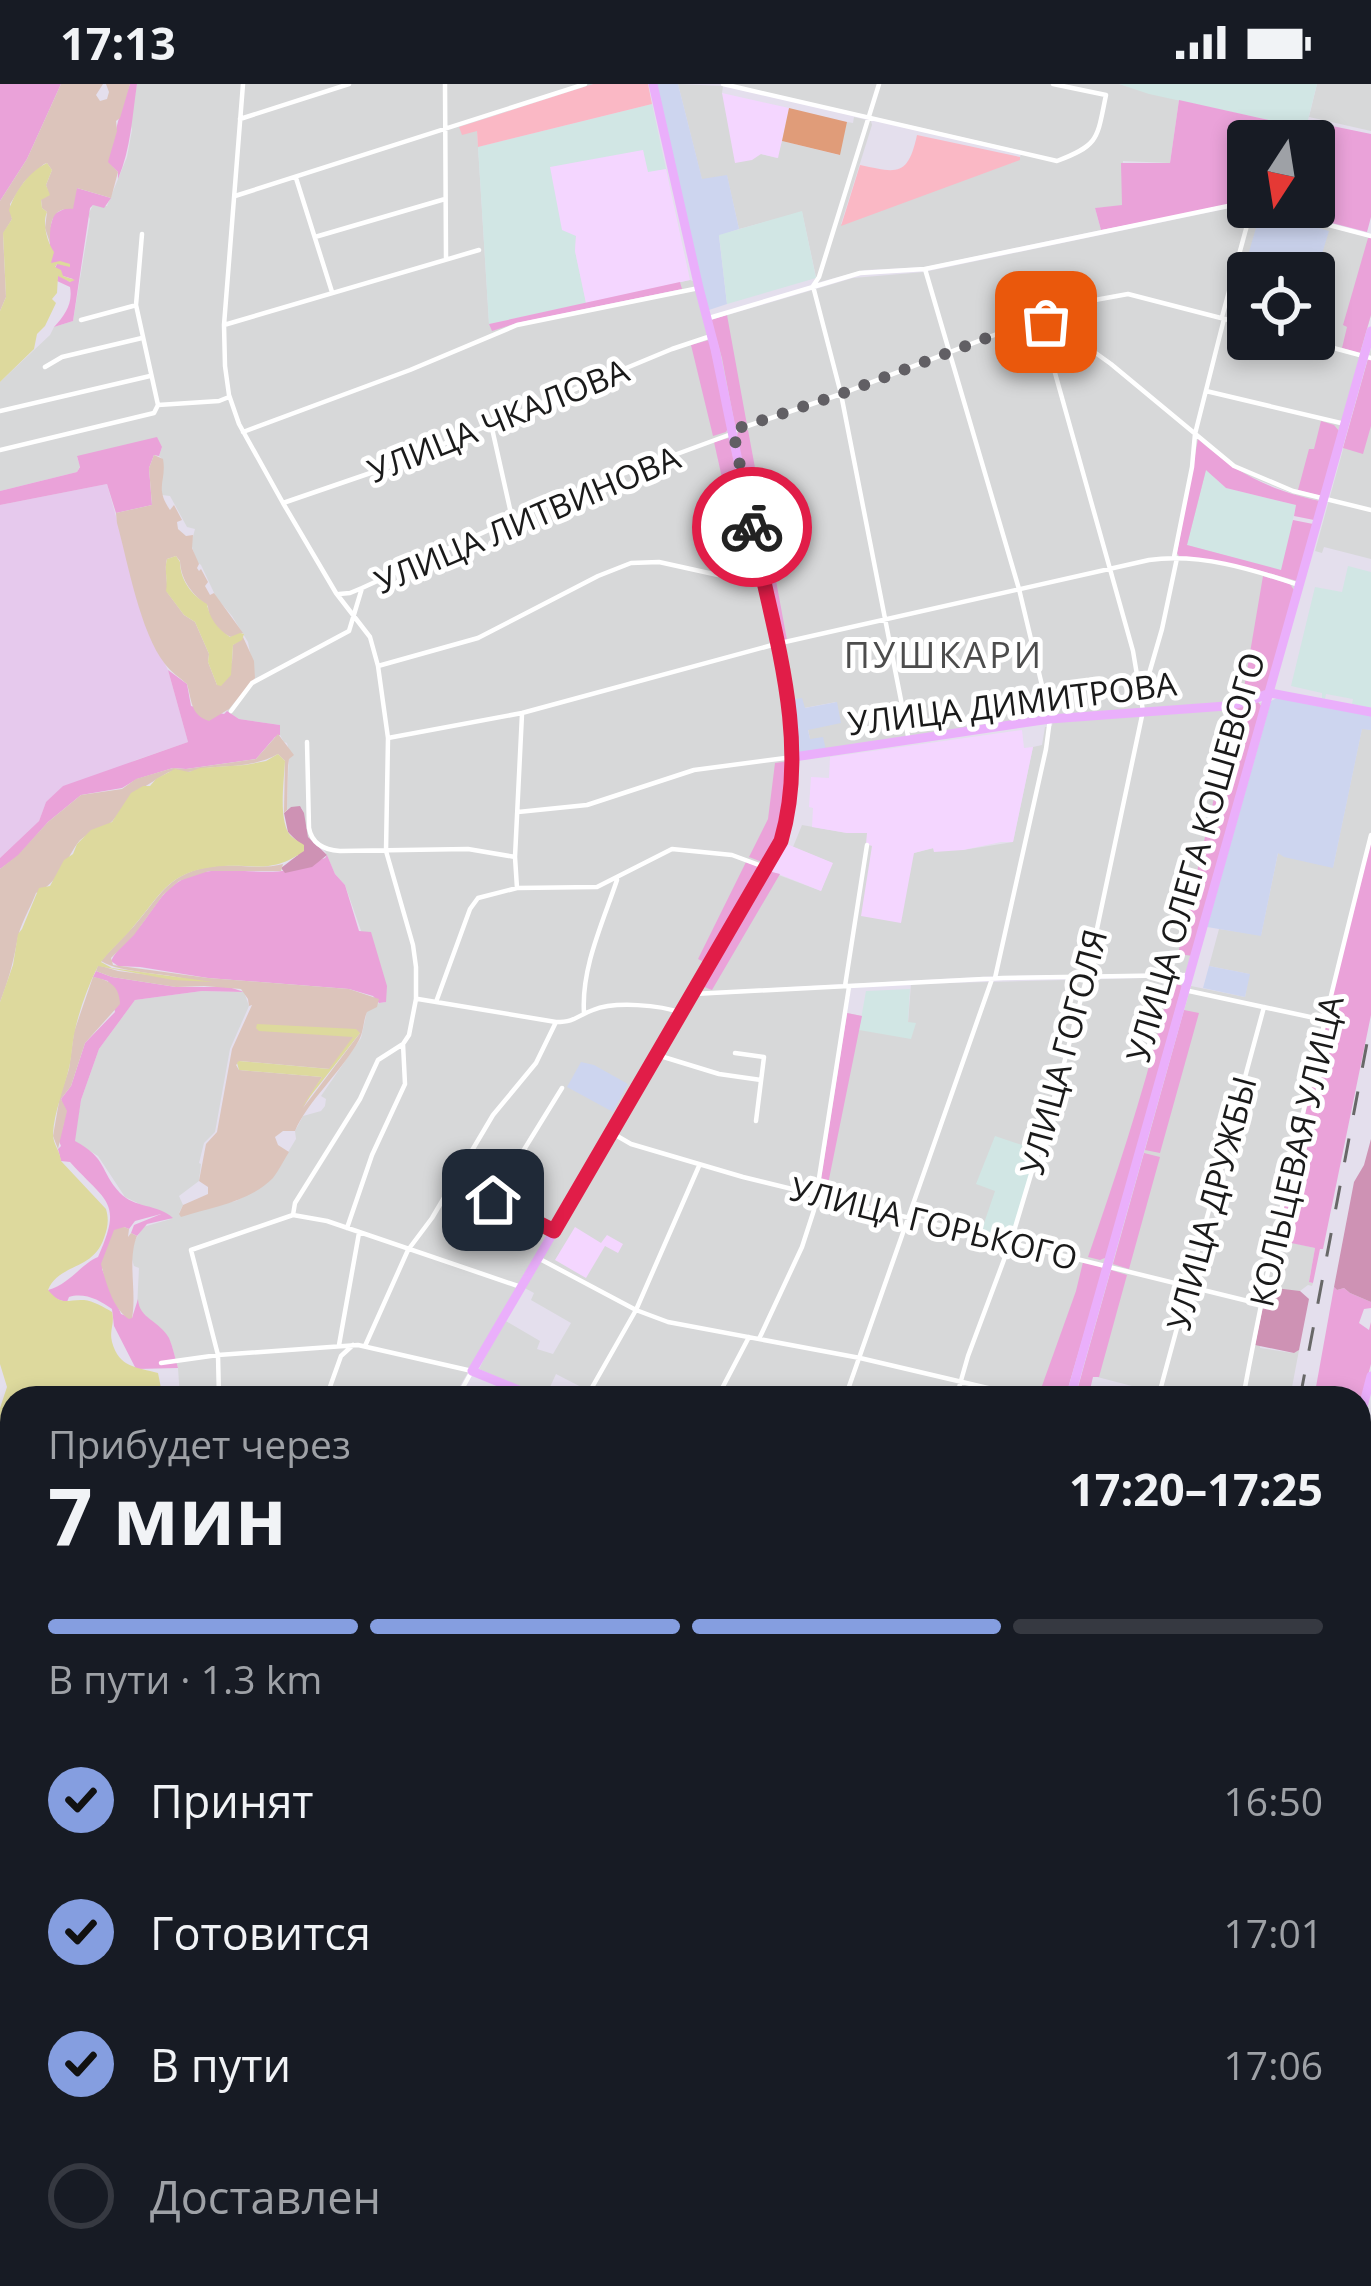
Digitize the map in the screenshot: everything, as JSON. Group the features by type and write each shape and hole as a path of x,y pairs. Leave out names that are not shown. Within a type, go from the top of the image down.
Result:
{"street":[{"path":"243,84 224,325 230,397 243,432 283,503 336,593 370,637 388,738 386,851 413,945 416,999 403,1044 405,1084 372,1155 347,1228"},
{"path":"240,118 349,84"},
{"path":"445,84 446,259"},
{"path":"235,196 585,84"},
{"path":"464,1386 767,868 786,824 794,757 788,701 734,432 653,84"},
{"path":"723,84 1057,160 1094,140 1106,95 1053,84"},
{"path":"813,286 879,84"},
{"path":"296,177 332,292"},
{"path":"315,237 446,199"},
{"path":"706,319 866,273 926,269 1227,206"},
{"path":"1335,227 1371,236"},
{"name":"УЛИЦА ГОГОЛЯ","path":"1142,698 1162,629 1195,434 1247,228"},
{"path":"0,450 154,412 158,405 136,305 142,234"},
{"path":"224,325 478,250"},
{"path":"850,1386 994,978 1050,719 1019,589 926,269"},
{"path":"813,286 841,394 909,741"},
{"path":"243,432 517,325 699,288"},
{"name":"УЛИЦА ЛИТВИНОВА","path":"231,711 252,682 347,633 362,588 587,486 1023,324 1041,323 1122,294 1227,320"},
{"path":"81,320 136,305"},
{"path":"1050,320 1127,376 1234,466 1281,486 1371,511"},
{"name":"УЛИЦА ГОГОЛЯ","path":"960,1386 1011,1241 1088,976 1143,712 1111,568 1041,323"},
{"name":"УЛИЦА ОЛЕГА КОШЕВОГО","path":"1074,1386 1345,424 1368,357 1371,331"},
{"name":"УЛИЦА ЧКАЛОВА","path":"283,503 388,466 712,336"},
{"path":"45,367 62,357 142,338"},
{"path":"1335,348 1368,357"},
{"path":"0,411 150,376"},
{"path":"1206,391 1345,424"},
{"path":"158,405 230,397"},
{"path":"491,424 512,518"},
{"path":"388,738 522,713 776,644 1111,568 1176,558 1225,564 1300,585"},
{"path":"378,666 478,638 632,563 650,561 718,575 761,572"},
{"path":"336,593 362,588"},
{"name":"УЛИЦА ДИМИТРОВА","path":"518,812 602,802 694,770 1050,719 1231,706 1270,693 1371,712"},
{"path":"517,888 514,857 522,713"},
{"path":"307,742 311,838 323,848 468,849 514,857"},
{"name":"КОЛЬЦЕВАЯ УЛИЦА","path":"1245,1386 1324,1020 1371,835"},
{"path":"759,1339 804,1241 818,1194 867,844"},
{"path":"436,1003 478,898 517,888 591,888 672,849 732,854 767,868"},
{"path":"584,1013 590,963 618,878"},
{"path":"693,994 994,978 1190,975"},
{"path":"1186,990 1324,1020"},
{"path":"416,999 556,1022 572,1022 606,1006 652,1006 682,1013"},
{"name":"УЛИЦА ДРУЖБЫ","path":"1160,1386 1264,1007"},
{"path":"365,1346 408,1250 493,1115 536,1063 556,1022"},
{"path":"293,1214 295,1203 360,1099 374,1065 403,1044"},
{"path":"734,1053 763,1055 757,1121"},
{"path":"657,1055 719,1074 761,1080"},
{"path":"554,1231 493,1200 562,1088"},
{"name":"УЛИЦА ГОРЬКОГО","path":"611,1133 625,1142 699,1164 1260,1304"},
{"path":"593,1386 636,1310 699,1164"},
{"path":"219,1386 218,1354 190,1250 293,1214 521,1287"},
{"path":"339,1345 359,1233"},
{"path":"538,1258 668,1322 860,1358 975,1386"},
{"path":"723,1386 749,1337"},
{"path":"160,1363 353,1345 472,1371 509,1386"},
{"path":"330,1386 341,1355 353,1345"}],"shaded area":[{"path":"0,84 61,84 27,159 0,201"},
{"path":"61,84 103,84 96,95 100,101 107,99 106,84 130,84 108,162 118,172 111,198 77,188 73,209 53,218 50,243 41,199 49,195 46,185 52,170 44,164 24,182 10,204 12,219 3,234 6,297 0,311 0,201 27,159"},
{"path":"130,84 137,84 118,179 118,172 107,162"},
{"path":"137,84 593,84 460,127 477,130 492,330 681,290 680,282 695,282 784,699 791,754 777,842 460,1386 179,1386 171,1343 137,1308 139,1268 131,1256 143,1227 171,1219 125,1197 98,1156 74,1141 81,1100 99,1049 135,1000 202,991 244,992 249,1006 230,1049 215,1132 204,1143 199,1181 179,1196 183,1205 179,1213 236,1201 273,1177 296,1139 303,1116 325,1106 321,1096 361,1038 367,1011 386,1002 345,885 325,851 308,837 302,808 287,810 289,751 280,725 239,719 227,711 255,678 248,642 197,562 191,544 195,529 187,527 170,496 162,495 162,447 77,457 77,472 0,491 0,382 54,327 73,321 88,215 93,205 107,206 127,157"},
{"path":"593,84 648,84 652,104 478,147 477,131 462,135 459,127"},
{"path":"654,84 678,84 702,179 727,175 739,229 719,236 727,304 706,311"},
{"path":"678,84 723,86 722,93 761,154 777,158 782,141 839,155 847,122 853,123 854,117 871,121 841,224 1019,160 1022,151 729,84 1119,84 1179,100 1170,163 1123,161 1122,206 1095,208 1101,230 925,267 865,270 812,284 816,277 802,212 739,229 727,176 702,180"},
{"path":"1119,84 1317,84 1308,120 1269,120"},
{"path":"1317,84 1371,84 1371,131 1309,117"},
{"path":"722,93 789,108 778,158 761,154 735,163"},
{"path":"1179,100 1269,120 1227,120 1227,206 1101,230 1095,208 1122,205 1121,163 1170,163"},
{"path":"652,104 666,169 647,173 643,150 576,235 586,303 489,324 478,147"},
{"path":"789,108 847,122 840,155 782,141"},
{"path":"1335,127 1371,134 1367,232 1335,224"},
{"path":"917,135 1020,160 841,226 860,165 899,169 910,159"},
{"path":"643,150 648,172 666,169 690,280 586,303 576,236 562,230 550,167"},
{"path":"47,163 52,170 46,185 50,195 41,200 54,252 51,263 70,264 55,267 75,280 58,276 52,299 56,303 37,334 34,349 0,382 0,311 6,297 3,233 12,219 9,210 19,189"},
{"path":"77,188 111,198 104,208 90,208 73,321 54,327 70,299 70,287 57,281 58,274 70,282 73,279 55,268 70,264 51,263 49,231 54,214 66,208"},
{"path":"1227,209 1227,228 1333,228 1371,238 1371,315 1320,501 1236,471 1199,440 1250,568 1297,581 1267,690 1232,703 1138,710 826,750 810,739 808,729 836,702 804,708 789,700 711,320 853,278 924,272"},
{"path":"802,211 816,278 727,304 719,235"},
{"path":"1256,228 1329,231 1323,252 1249,252"},
{"path":"1368,238 1371,315 1360,353 1342,348 1347,327 1343,325"},
{"path":"680,282 682,289 492,331 489,324"},
{"path":"727,315 747,425 735,426 711,320"},
{"path":"709,340 728,428 713,436 691,345"},
{"path":"1371,348 1371,559 1324,547 1322,553 1315,551"},
{"path":"1368,359 1371,426 1363,454 1343,448"},
{"path":"1321,421 1339,431 1321,496 1298,490"},
{"path":"748,430 787,640 776,636 737,436"},
{"path":"157,437 162,447 149,468 152,505 116,513 107,484 0,505 0,491 77,472 77,456"},
{"path":"729,438 756,567 743,572 714,442"},
{"path":"1198,439 1254,479 1320,501 1314,520 1294,516 1296,505 1226,488 1206,470 1187,545 1281,570 1293,520 1313,524 1297,581 1179,556"},
{"path":"154,455 163,459 163,495 182,520 177,522 178,529 193,535 192,548 197,568 208,582 205,586 243,633 231,637 215,624 208,606 185,581 176,556 167,559 167,592 195,622 217,685 232,662 233,645 243,637 254,661 255,678 229,709 209,721 195,711 187,684 165,664 148,634 117,523 116,513 152,505 149,468"},
{"path":"1206,470 1226,488 1296,505 1282,571 1187,545"},
{"path":"107,484 147,628 168,670 188,742 136,760 46,802 39,821 0,858 0,505"},
{"path":"176,556 188,586 207,604 218,626 230,637 244,634 233,645 231,675 221,686 195,622 166,591 167,559"},
{"path":"1348,566 1371,572 1371,708 1352,704 1353,699 1326,694 1325,699 1322,693 1291,686 1315,587 1342,592"},
{"path":"1263,576 1290,584 1294,590 1267,690 1242,700"},
{"path":"168,670 187,684 191,706 280,725 280,735 256,759 173,768 122,788 81,795 0,869 0,858 39,821 46,802 63,786 188,742"},
{"path":"802,698 805,708 837,702 841,723 808,730 810,739 823,737 826,750 796,755 789,700"},
{"path":"1277,698 1371,716 1371,730 1362,729 1333,868 1278,853 1261,936 1207,927 1271,701"},
{"path":"1258,702 1262,707 1193,956 1178,954 1235,707"},
{"path":"1261,703 1188,973 998,976 697,992 768,871 821,891 832,863 793,847 802,825 867,833 914,853 1013,842 1033,747 1042,745 1045,727 1053,721"},
{"path":"1362,728 1371,730 1371,841 1277,1239 1315,1248 1309,1282 1313,1283 1300,1291 1268,1289 1260,1348 1299,1350 1292,1386 1132,1386 1082,1373 1191,986 1245,997 1249,974 1209,966 1219,929 1261,935 1278,853 1333,867"},
{"path":"1022,730 1024,748 1033,747 1013,842 914,853 901,923 861,916 872,846 866,844 867,833 812,827 811,777 829,778 830,757"},
{"path":"278,734 294,755 289,759 284,813 285,761 278,754 247,764 169,772 140,789 108,825 80,840 55,878 36,893 0,1002 0,869 48,822 81,795 122,789 136,779 173,768 256,759"},
{"path":"278,754 285,761 285,825 304,851 270,866 227,866 185,874 158,896 101,962 112,968 213,982 173,980 98,966 79,1014 55,1117 53,1138 61,1161 106,1209 108,1223 99,1249 60,1275 48,1290 61,1300 87,1301 112,1312 115,1351 130,1365 158,1373 161,1386 7,1386 0,1364 0,1002 18,934 39,888 50,886 64,860 91,830 112,822 131,793 175,769 189,772 266,761"},
{"path":"791,761 783,825 767,864 749,857 768,819 775,763"},
{"path":"300,806 308,837 327,855 312,867 285,873 281,868 298,855 299,843 288,832 284,813"},
{"path":"1371,841 1371,1015 1313,1283 1309,1282 1315,1248 1277,1240"},
{"path":"782,842 833,863 821,891 771,871"},
{"path":"327,855 345,885 359,931 371,932 387,986 386,1002 349,989 208,978 118,966 111,961 167,891 191,875 289,870"},
{"path":"746,862 762,872 708,964 698,959"},
{"path":"283,864 281,871 209,871 179,881 111,958 113,965 349,989 379,999 377,1007 367,1012 361,1037 295,1131 275,1137 289,1152 273,1178 242,1198 181,1217 183,1205 208,1194 208,1187 199,1181 206,1144 217,1132 232,1049 252,1005 241,989 176,987 96,971 98,965 189,980 120,968 101,961 168,886 187,873 216,866","holes":["360,1033 303,1108 322,1077 239,1070 236,1065 240,1061 330,1069 352,1036"]},
{"path":"768,871 780,874 712,990 702,986"},
{"path":"1209,966 1250,974 1245,997 1203,988"},
{"path":"96,971 176,987 229,987 244,992 202,991 135,1000 99,1049 81,1100 75,1141 98,1159 126,1198 173,1218 147,1224 137,1236 131,1233 134,1225 161,1214 124,1227 102,1269 121,1314 132,1318 138,1299 142,1311 169,1338 178,1368 136,1369 114,1326 112,1309 86,1296 69,1297 67,1302 48,1290 98,1257 109,1224 102,1195 70,1162 61,1161 58,1149 64,1119 61,1099 71,1086 85,1043 115,1012 108,981 93,977"},
{"path":"93,977 112,985 120,1004 85,1043 71,1086 61,1099 67,1111 58,1149 53,1136 60,1096 74,1032"},
{"path":"1186,977 1068,1386 579,1386 556,1374 550,1386 518,1386 479,1369 504,1320 540,1341 537,1349 553,1354 571,1323 531,1300 534,1293 523,1287 694,996 851,987 847,1013 862,1016 860,1030 915,1023 908,1023 911,984"},
{"path":"1171,979 1182,986 1107,1257 1088,1257 1134,1119"},
{"path":"910,989 908,1022 916,1023 911,1039 859,1030 866,991"},
{"path":"1184,1010 1199,1013 1160,1153 1145,1150"},
{"path":"847,1013 862,1016 826,1194 819,1192"},
{"path":"257,1024 356,1029 360,1033 301,1108 322,1077 239,1070 237,1063 329,1069 353,1037 259,1031"},
{"path":"581,1062 628,1084 613,1112 567,1087"},
{"path":"995,1136 1037,1150 1010,1239 981,1232 995,1191 976,1184"},
{"path":"1371,1139 1371,1302 1334,1287 1354,1182"},
{"path":"1144,1153 1160,1157 1129,1269 1113,1264"},
{"path":"575,1227 601,1243 607,1235 623,1244 618,1253 605,1246 586,1278 555,1260"},
{"path":"129,1229 128,1237 131,1233 137,1236 129,1319 114,1302 101,1264 114,1230"},
{"path":"1083,1262 1101,1267 1069,1386 1042,1386"},
{"path":"1111,1270 1127,1275 1099,1377 1093,1377 1091,1386 1078,1386"},
{"path":"1334,1287 1344,1288 1371,1302 1359,1323 1369,1330 1371,1322 1371,1364 1365,1386 1316,1386"},
{"path":"1266,1291 1300,1291 1309,1299 1299,1350 1294,1353 1255,1345"}],"railway":[{"path":"1302,1386 1371,1022"}],"way so far":[{"path":"752,527 733,430 1023,324 1046,322"}],"district":[{"name":"ПУШКАРИ","path":"944,654"}],"route":[{"path":"493,1200 554,1231 781,841 794,746 752,527"}]}
